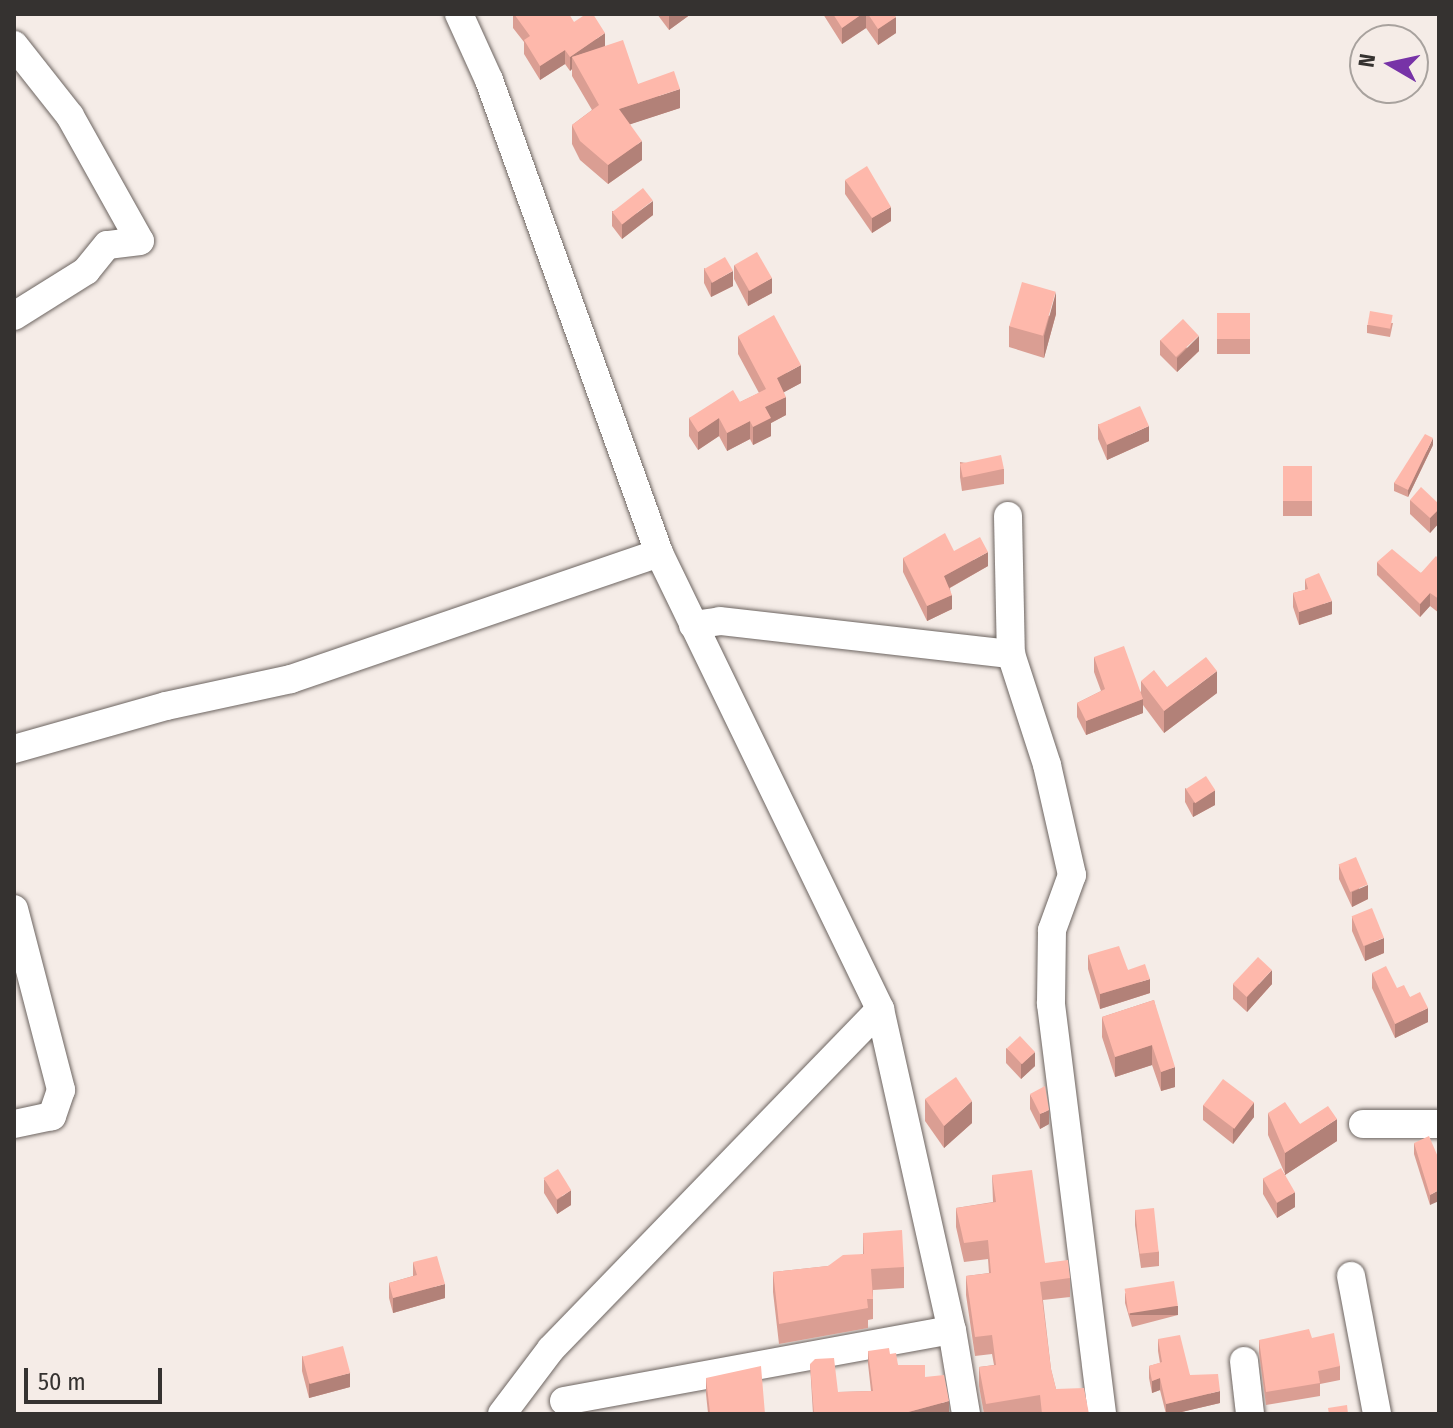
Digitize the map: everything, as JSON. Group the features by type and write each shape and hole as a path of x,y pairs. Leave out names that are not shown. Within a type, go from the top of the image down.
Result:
{"street":[{"path":"467,17 659,553 880,1009 952,1330 966,1414"},
{"path":"14,45 70,116 140,241 107,245 86,271 14,316"},
{"path":"1008,516 1011,654 1047,765 1072,875 1052,930 1051,1004 1102,1414"},
{"path":"14,749 166,706 291,679 659,553"},
{"path":"693,625 720,621 1011,654"},
{"path":"14,909 61,1090 57,1111 14,1124"},
{"path":"502,1414 551,1349 880,1009"},
{"path":"1363,1124 1439,1124"},
{"path":"1351,1276 1377,1414"},
{"path":"551,1349 565,1408 952,1330"},
{"path":"1244,1361 1247,1413"}],"building":[{"path":"514,14 569,14 574,22 586,14 593,14 605,33 570,57 565,50 540,66 524,40 530,36"},
{"path":"833,14 862,14 842,28"},
{"path":"868,14 894,14 896,17 878,29"},
{"path":"623,40 638,84 674,71 680,89 619,109 642,141 608,165 580,141 572,125 599,105 572,57"},
{"path":"867,166 891,207 872,218 845,180"},
{"path":"643,188 653,201 622,225 612,212"},
{"path":"757,252 772,278 749,291 734,265"},
{"path":"725,257 733,271 712,283 704,269"},
{"path":"1022,282 1056,292 1043,336 1009,326"},
{"path":"1370,311 1393,315 1390,329 1368,325"},
{"path":"1217,313 1250,313 1250,339 1217,339"},
{"path":"774,315 801,365 777,378 786,397 765,407 771,418 753,427 750,421 727,433 719,418 698,432 689,418 733,390 740,402 766,389 738,336"},
{"path":"1183,319 1199,336 1176,357 1160,340"},
{"path":"1140,406 1149,426 1107,445 1098,425"},
{"path":"1425,434 1433,438 1408,490 1394,483"},
{"path":"1001,455 1004,469 963,477 960,464"},
{"path":"1283,466 1312,466 1312,501 1283,501"},
{"path":"1421,487 1439,504 1439,509 1430,518 1410,500"},
{"path":"945,533 954,551 980,537 988,552 944,576 952,595 927,606 903,558"},
{"path":"1392,549 1421,573 1436,556 1439,559 1439,599 1430,593 1420,604 1377,562"},
{"path":"1319,573 1332,601 1299,612 1293,593 1308,589 1305,579"},
{"path":"1124,646 1143,699 1086,721 1077,703 1105,689 1094,657"},
{"path":"1206,657 1217,671 1164,711 1141,681 1154,670 1167,687"},
{"path":"1206,776 1215,790 1195,803 1186,789"},
{"path":"1356,857 1368,885 1350,892 1339,864"},
{"path":"1372,908 1384,938 1364,946 1352,916"},
{"path":"1119,946 1128,970 1145,964 1150,979 1100,994 1088,955"},
{"path":"1258,957 1272,970 1247,997 1233,984"},
{"path":"1386,966 1397,988 1404,985 1410,997 1420,992 1428,1008 1395,1024 1372,973"},
{"path":"1154,1000 1175,1067 1161,1072 1152,1045 1115,1057 1102,1017"},
{"path":"1020,1036 1035,1052 1022,1064 1007,1048"},
{"path":"956,1077 972,1101 944,1126 925,1099"},
{"path":"1223,1079 1254,1102 1234,1129 1203,1105"},
{"path":"1045,1086 1049,1110 1040,1114 1030,1094"},
{"path":"1285,1102 1300,1124 1328,1106 1337,1119 1285,1153 1268,1113"},
{"path":"1429,1136 1439,1156 1439,1190 1430,1195 1414,1143"},
{"path":"1281,1168 1295,1192 1277,1203 1263,1178"},
{"path":"558,1169 571,1190 557,1199 544,1178"},
{"path":"1032,1170 1045,1263 1068,1260 1070,1278 1040,1282 1051,1369 1056,1389 1084,1388 1089,1414 1042,1414 1040,1395 986,1404 979,1367 996,1365 992,1335 975,1337 966,1276 991,1273 988,1240 964,1243 956,1208 996,1202 992,1175"},
{"path":"1154,1208 1159,1252 1140,1254 1135,1210"},
{"path":"902,1230 904,1267 871,1269 873,1299 867,1299 868,1308 779,1324 773,1272 828,1266 843,1255 864,1254 863,1233"},
{"path":"437,1256 445,1284 393,1298 389,1283 417,1275 413,1262"},
{"path":"1174,1281 1178,1306 1129,1314 1125,1289"},
{"path":"1309,1329 1312,1338 1334,1333 1340,1366 1318,1371 1320,1383 1266,1392 1259,1340"},
{"path":"1180,1335 1190,1375 1218,1374 1220,1391 1166,1404 1160,1378 1152,1381 1149,1366 1162,1362 1158,1339"},
{"path":"343,1346 350,1373 310,1384 302,1357"},
{"path":"889,1348 890,1354 896,1353 898,1365 925,1365 925,1377 944,1375 949,1401 901,1414 814,1414 810,1364 815,1359 834,1358 838,1392 873,1391 868,1351"},
{"path":"761,1366 765,1414 701,1414 710,1413 706,1378"},
{"path":"1347,1405 1348,1414 1329,1414 1328,1408"}]}
